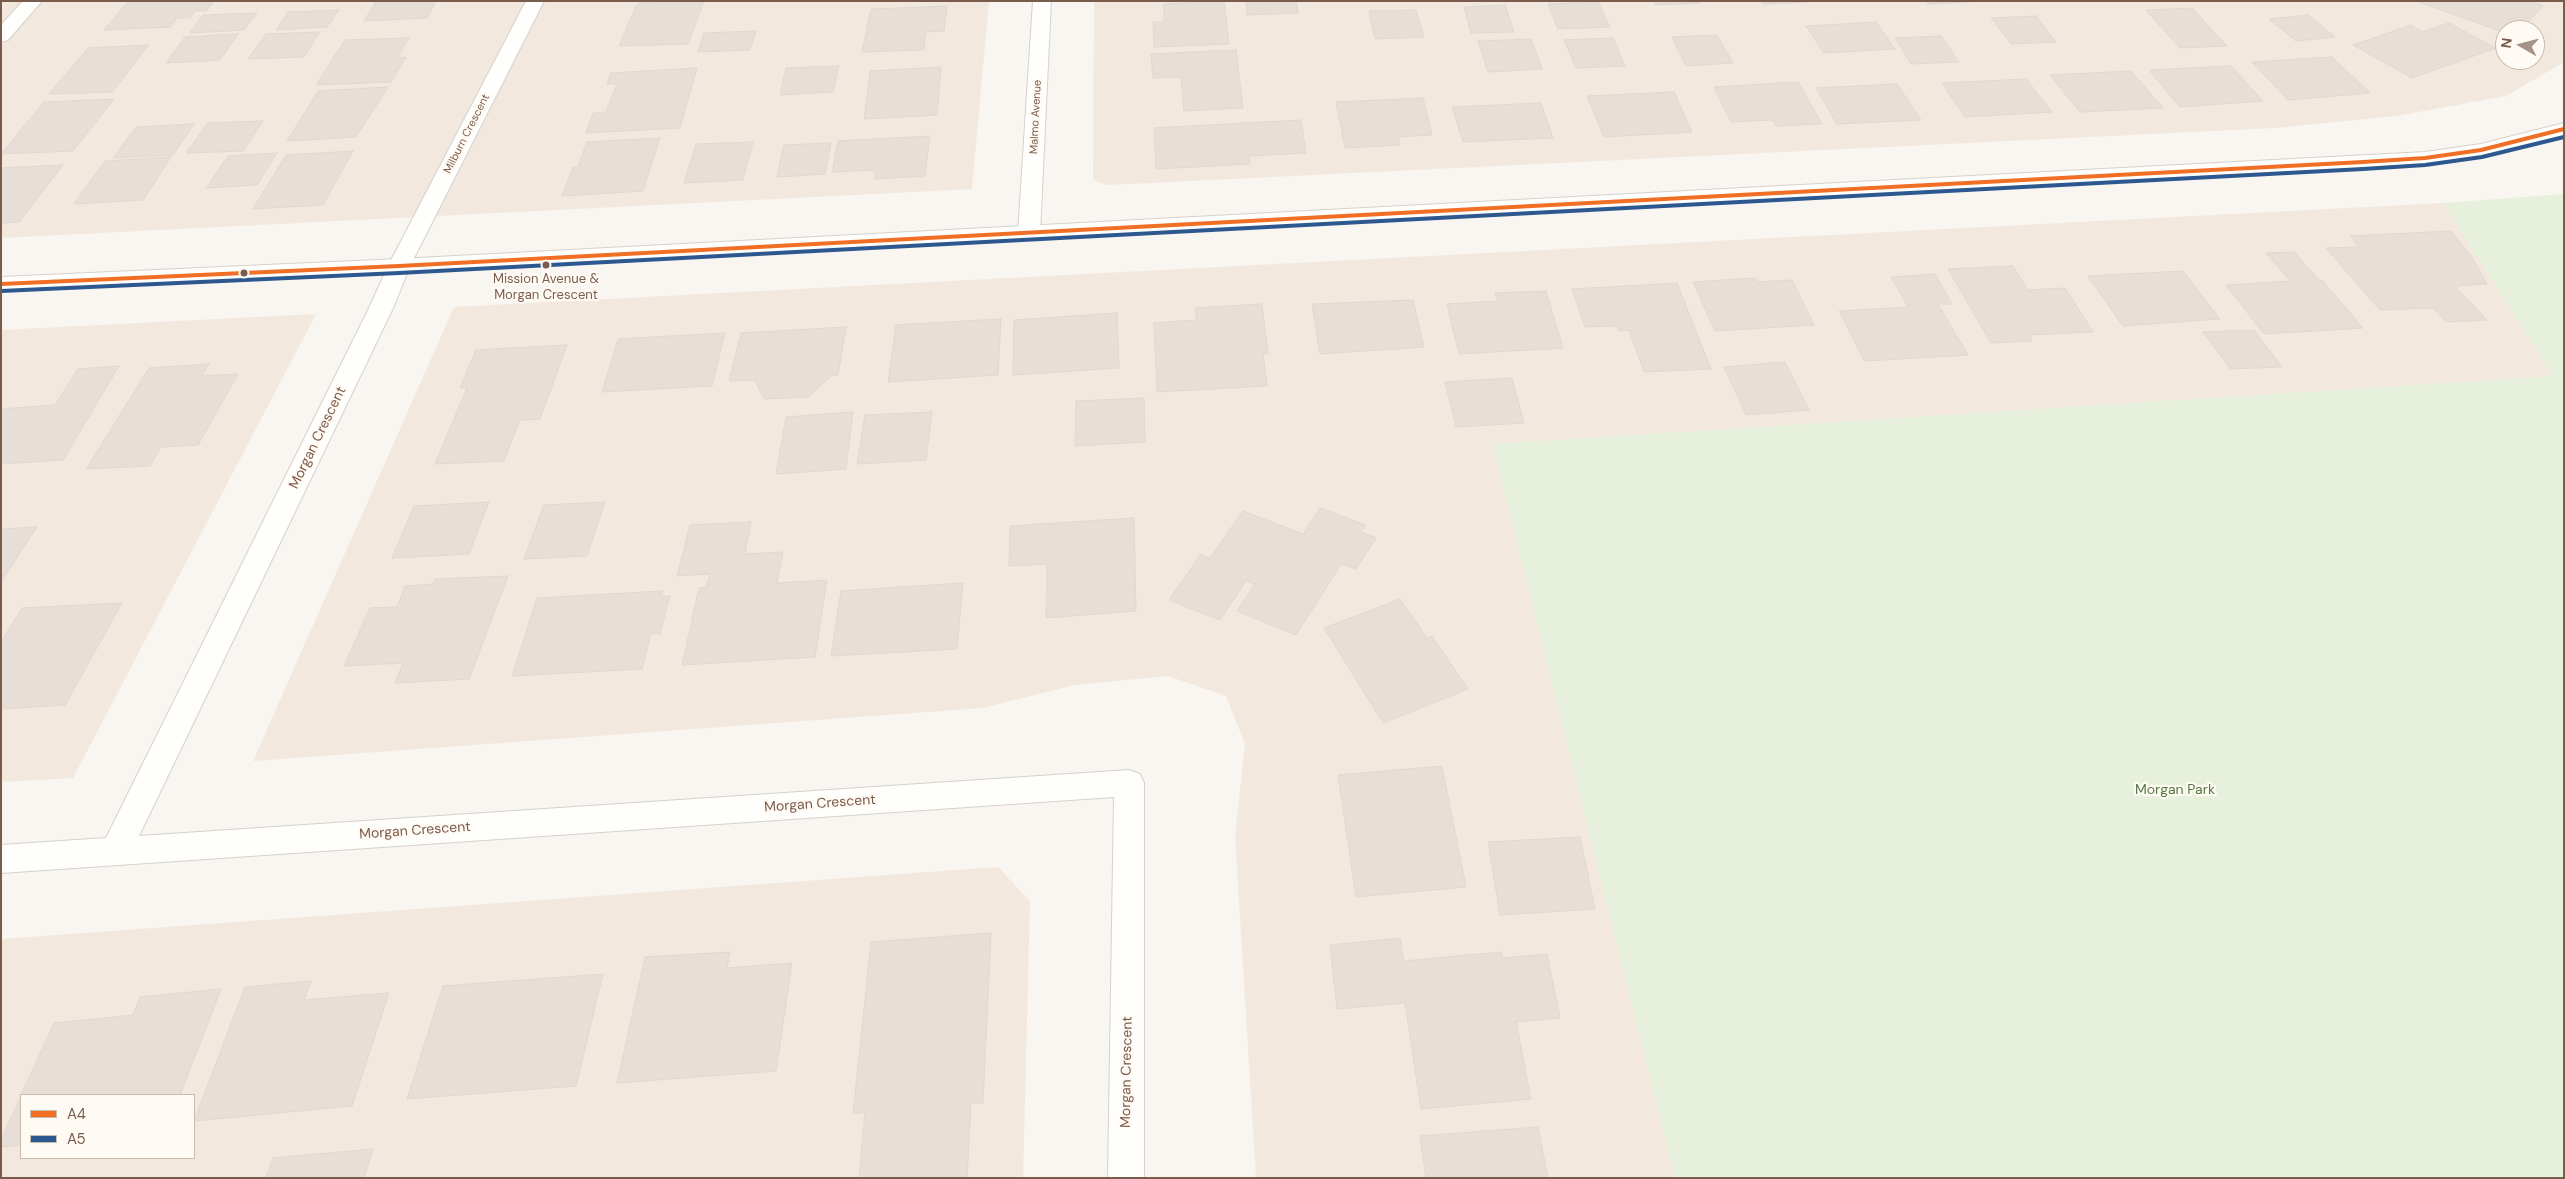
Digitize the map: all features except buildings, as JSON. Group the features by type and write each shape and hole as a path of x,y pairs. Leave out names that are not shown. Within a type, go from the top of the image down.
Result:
{"street":[{"path":"1,36 33,1"},
{"name":"Milburn Crescent","path":"399,266 535,1"},
{"name":"Malmo Avenue","path":"1029,233 1042,1"},
{"path":"1,284 399,266 2364,162 2424,158 2481,150 2564,129"},
{"name":"Morgan Crescent","path":"116,851 382,306 399,266"},
{"name":"Morgan Crescent","path":"1,859 1129,783 1126,1178"}],"shaded area":[{"path":"1,1 989,1 972,189 1,238"},
{"path":"1094,1 2564,1 2564,62 2506,96 2396,116 2274,128 1108,185 1093,180"},
{"path":"2443,203 2554,376 1492,444 1675,1178 1256,1178 1235,836 1245,744 1226,696 1168,676 1075,685 982,708 253,761 454,307"},
{"path":"316,314 73,778 1,782 1,330"},
{"path":"998,867 1030,901 1023,1178 1,1178 1,939"}],"green space":[{"name":"Morgan Park","path":"2564,194 2564,1178 1675,1178 1492,444 2553,376 2443,203"}],"transit line":[{"name":"A4","path":"1,284 399,266 2363,162 2425,158 2481,150 2564,129"},
{"name":"A5","path":"1,291 399,273 2363,169 2425,165 2482,157 2564,137"}],"place":[{"name":"Mission Avenue & Morgan Crescent","path":"546,265"}]}
